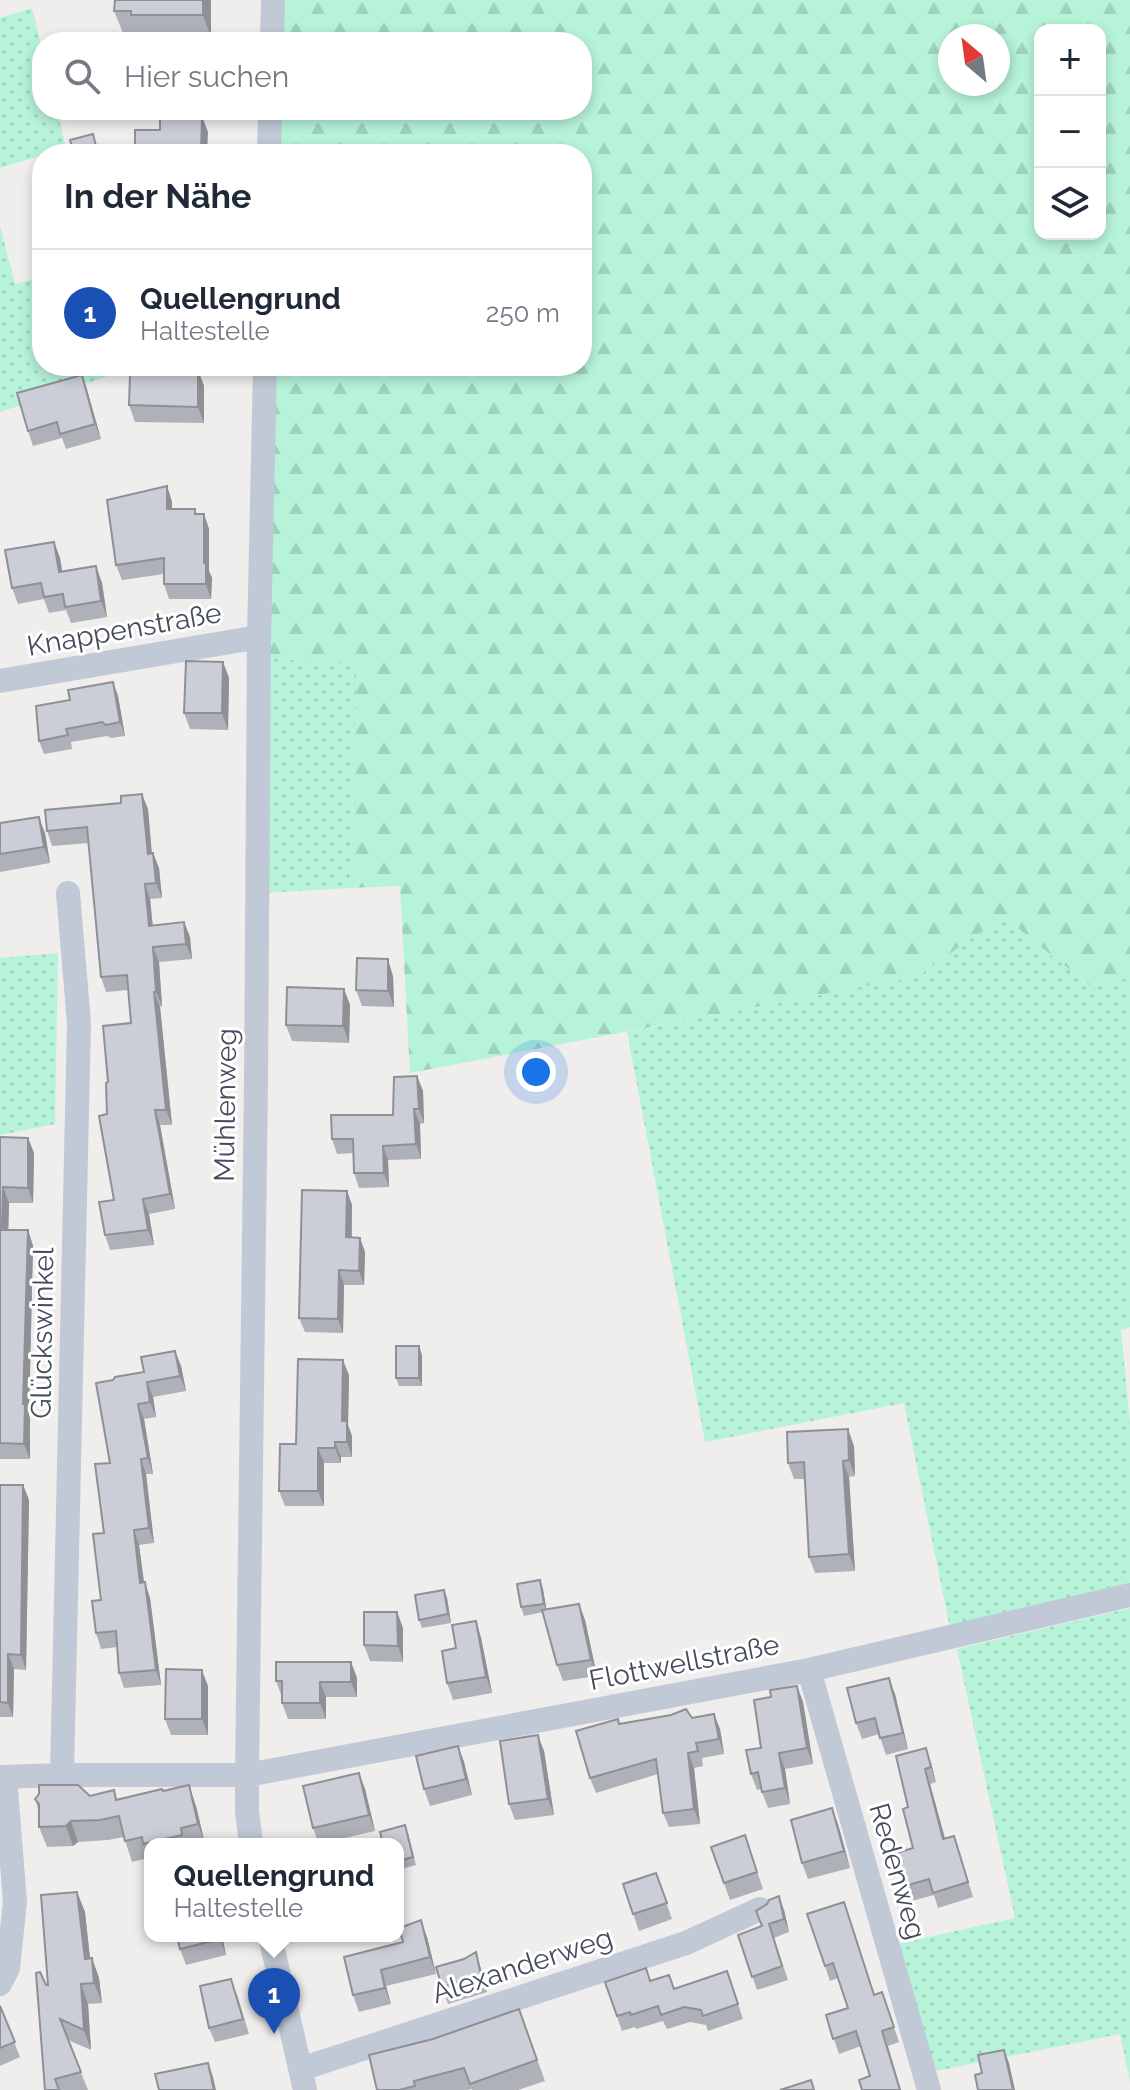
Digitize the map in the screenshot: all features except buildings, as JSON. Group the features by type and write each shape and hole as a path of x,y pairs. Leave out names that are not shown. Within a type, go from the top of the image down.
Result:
{"street":[{"path":"272,32 273,0"},
{"path":"269,144 270,120"},
{"name":"Mühlenweg","path":"250,1838 247,1775 259,637 265,376"},
{"name":"Knappenstraße","path":"0,681 259,637"},
{"name":"Glückswinkel","path":"62,1775 79,1023 68,893"},
{"name":"Flottwellstraße","path":"3,1777 247,1775 809,1670 1130,1595"},
{"name":"Redenweg","path":"809,1670 929,2090"},
{"path":"0,1984 8,1968 15,1902 3,1777"},
{"name":"Alexanderweg","path":"303,2080 686,1943 760,1909"},
{"path":"271,1942 303,2080"}],"green space":[{"path":"282,0 1130,0 1130,978 1090,986 1003,916 918,976 410,1073 400,886 350,888 357,665 268,658 274,376 592,376 592,144 279,144 280,120 592,120 592,32 281,32"},
{"path":"32,8 38,32 32,32 32,120 59,120 65,144 32,144 32,158 0,168 0,18"},
{"path":"0,226 15,284 32,280 32,376 106,377 0,412"},
{"path":"268,658 357,664 350,888 264,893"},
{"path":"1003,916 1089,986 1130,978 1130,1327 1121,1330 1130,1423 1130,1587 950,1628 904,1403 705,1442 627,1032 918,976"},
{"path":"58,953 55,1124 0,1135 0,958"},
{"path":"1130,1608 1130,2082 1120,2034 931,2072 892,1945 1015,1918 957,1649"}],"place":[{"name":"Quellengrund","path":"274,2034"}]}
